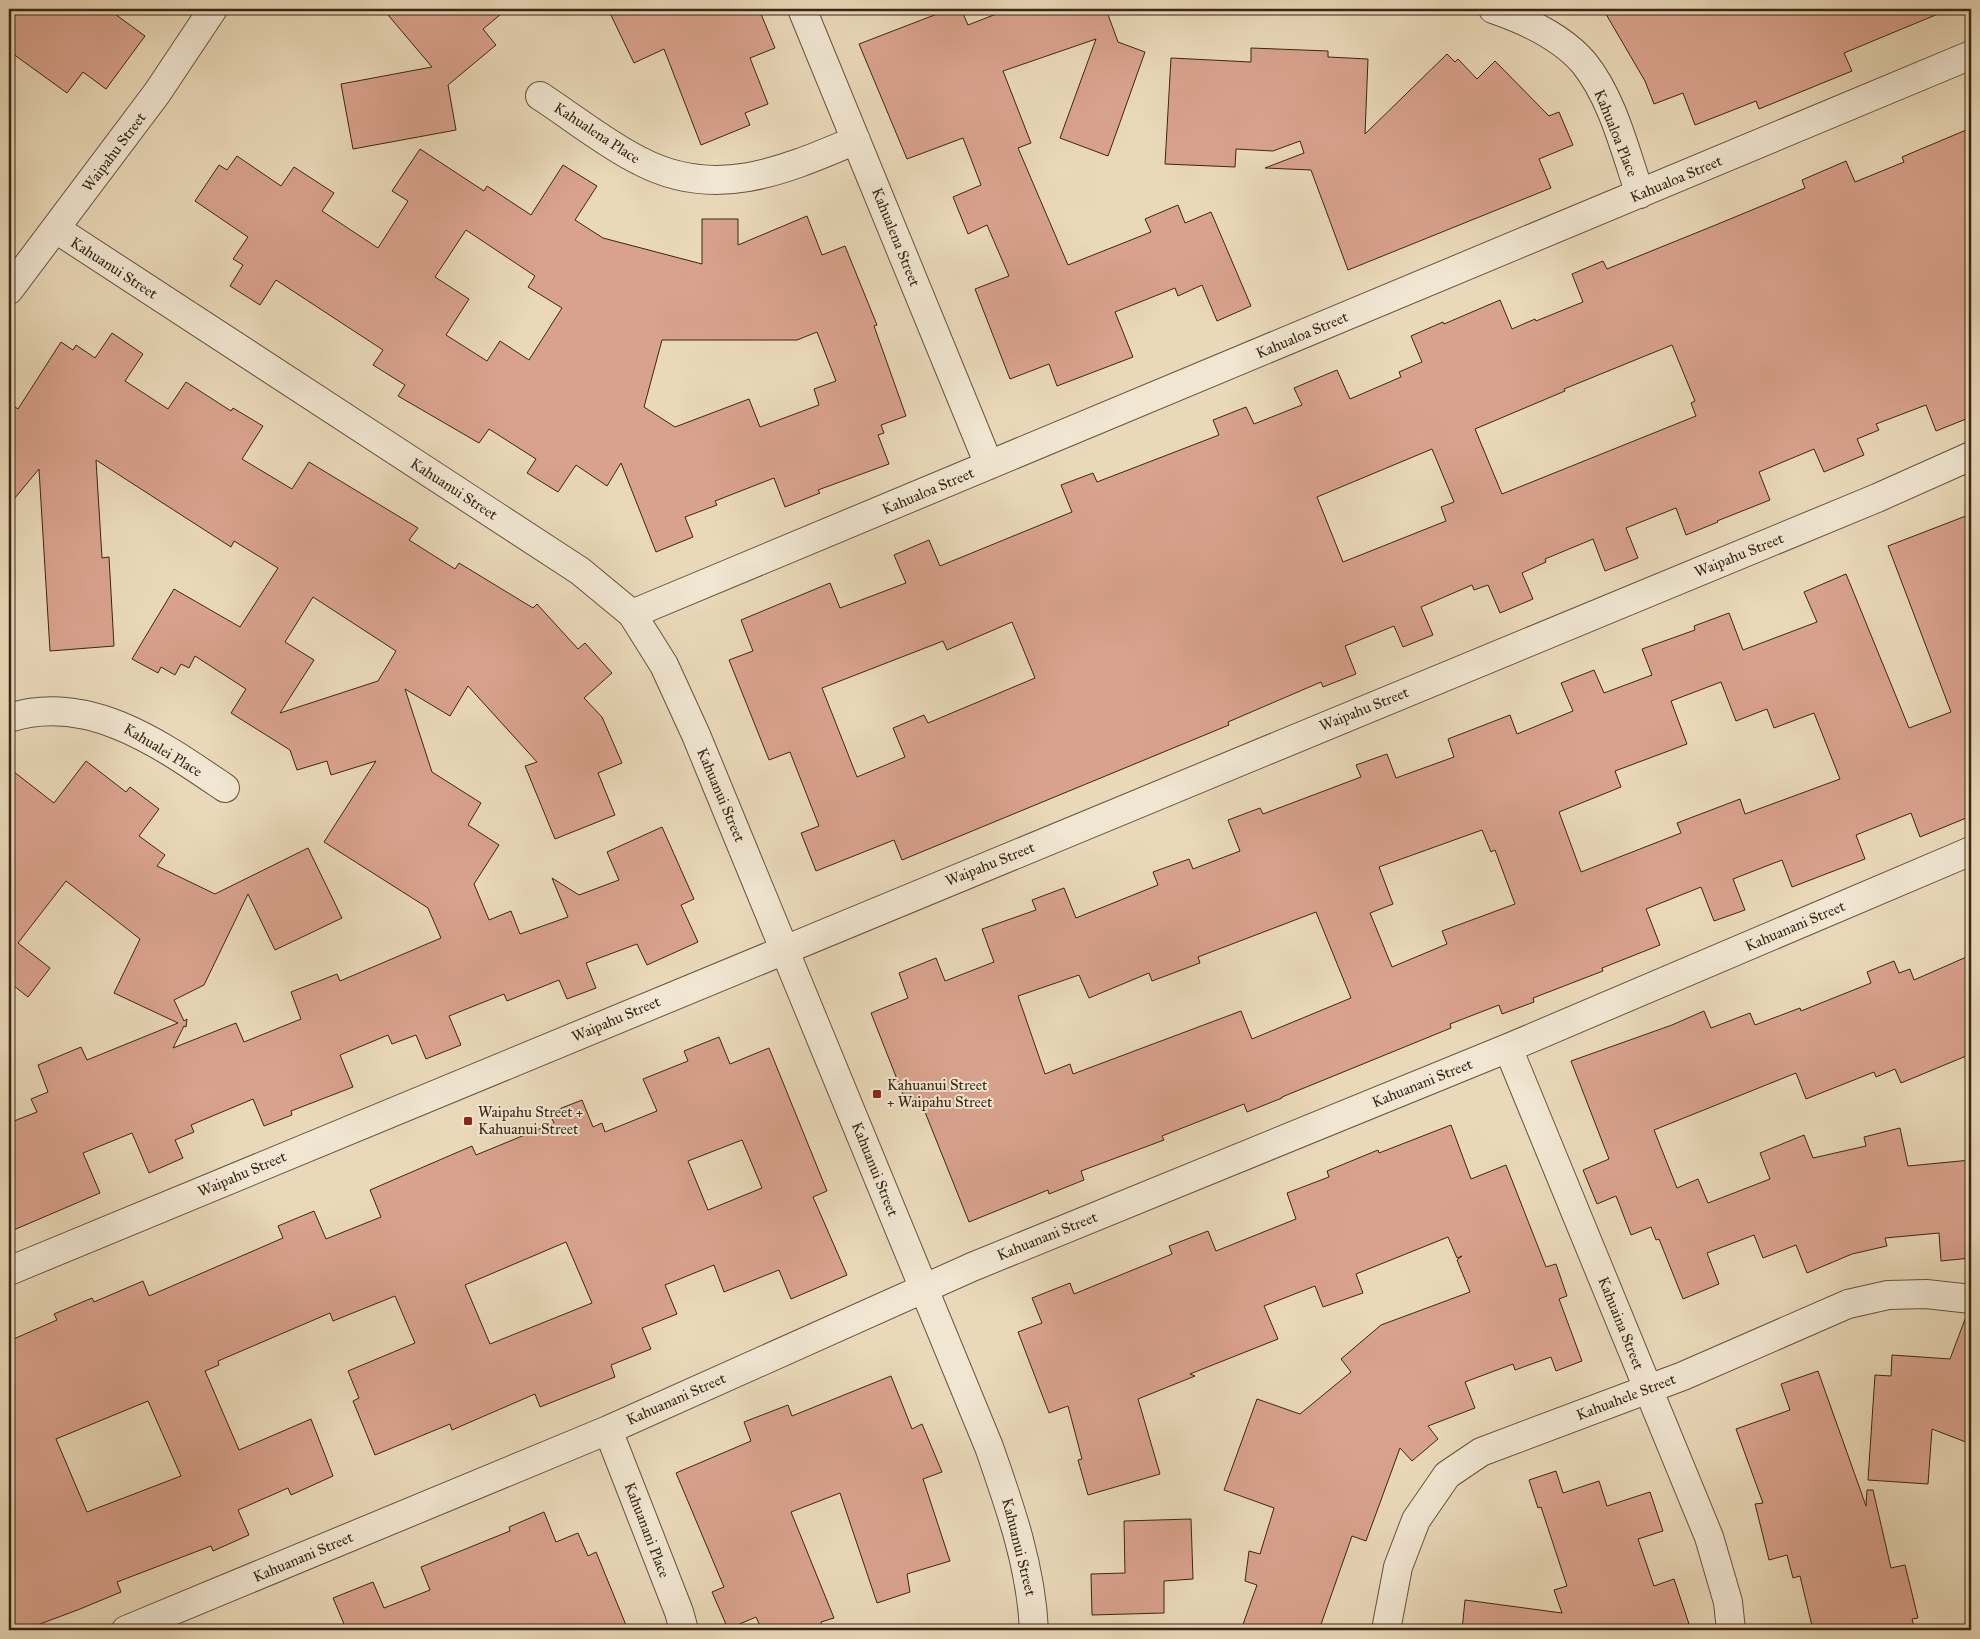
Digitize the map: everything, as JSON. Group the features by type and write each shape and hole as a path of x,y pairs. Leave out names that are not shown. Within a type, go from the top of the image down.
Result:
{"street":[{"name":"Waipahu Street","path":"9,290 157,93 213,9"},
{"name":"Kahualena Street","path":"802,9 989,465"},
{"name":"Kahualoa Place","path":"1493,9 1520,18 1554,37 1584,63 1604,95 1640,194"},
{"name":"Kahualoa Street","path":"632,614 1971,55"},
{"name":"Kahualena Place","path":"540,96 640,162 674,174 709,180 740,180 770,174 856,140"},
{"name":"Kahuanui Street","path":"56,229 580,571 632,614 664,665 696,735 989,1448 1016,1524 1032,1599 1034,1630"},
{"name":"Waipahu Street","path":"9,1271 1868,501 1971,456"},
{"name":"Kahualei Place","path":"9,718 48,712 81,714 118,723 167,748 225,788"},
{"name":"Kahuanani Street","path":"126,1630 608,1430 924,1288 1508,1048 1971,851"},
{"name":"Kahuaina Street","path":"1508,1048 1709,1537 1728,1602 1731,1630"},
{"name":"Kahuahele Street","path":"1386,1630 1398,1567 1416,1520 1447,1475 1481,1452 1648,1389 1848,1304 1888,1294 1926,1294 1971,1299"},
{"name":"Kahuanani Place","path":"608,1430 684,1630"}],"building":[{"path":"9,9 108,9 145,36 106,89 83,72 67,93 9,51"},
{"path":"383,9 507,9 483,29 496,45 448,85 456,130 353,149 341,84 432,67"},
{"path":"608,9 759,9 775,48 750,58 768,104 745,113 750,125 701,145 664,49 634,63"},
{"path":"950,9 961,9 968,25 1009,9 1106,9 1118,42 1145,52 1108,156 1060,138 1096,39 1003,71 1031,143 1018,148 1068,265 1151,232 1145,219 1178,205 1185,223 1211,212 1251,306 1217,321 1202,285 1178,296 1175,288 1115,312 1133,357 1057,386 1049,364 1010,379 975,289 1009,276 987,225 968,234 953,197 981,185 963,138 907,159 859,44"},
{"path":"1603,9 1950,9 1844,53 1852,71 1759,109 1756,101 1695,125 1683,93 1654,104 1645,81"},
{"path":"1251,48 1328,51 1328,57 1368,59 1365,134 1447,54 1455,62 1458,59 1477,79 1495,61 1549,116 1559,112 1573,145 1539,159 1551,188 1348,270 1311,170 1265,168 1304,153 1300,141 1273,151 1236,149 1235,167 1165,164 1171,58 1251,62"},
{"path":"1971,128 1971,417 1936,431 1926,405 1876,424 1879,430 1857,439 1864,455 1824,472 1814,449 1759,472 1770,500 1718,522 1686,535 1676,508 1626,528 1638,558 1605,571 1593,539 1545,559 1546,562 1522,573 1533,599 1500,613 1488,585 1474,590 1472,585 1421,607 1433,635 1403,647 1394,626 1345,646 1356,674 1323,687 1321,682 1228,722 1229,725 902,860 894,840 816,871 801,833 819,826 790,752 769,760 729,660 753,651 741,620 830,583 840,608 906,583 894,555 929,540 940,566 1072,512 1061,485 1093,473 1097,482 1219,435 1213,420 1246,407 1254,424 1302,405 1294,388 1337,370 1350,399 1401,377 1399,372 1422,362 1411,336 1443,322 1444,324 1500,300 1512,329 1535,319 1536,321 1583,302 1572,274 1603,261 1607,269 1718,224 1805,188 1802,180 1846,161 1855,182 1904,162 1902,157","holes":["1672,345 1695,401 1691,403 1696,416 1502,494 1475,429 1565,391 1564,389","1432,449 1454,502 1441,507 1446,521 1343,562 1317,497","1012,622 1035,678 928,723 924,715 893,728 905,757 857,777 822,688 943,641 947,650"]},
{"path":"420,149 484,191 487,186 531,215 563,165 597,186 575,220 603,238 702,264 702,219 738,219 738,245 807,216 822,255 845,246 877,325 874,326 906,416 881,425 884,433 878,435 889,464 818,490 820,493 785,507 774,478 715,501 717,505 685,517 693,537 656,552 621,463 607,486 576,465 558,492 527,473 536,459 489,429 479,443 398,396 405,385 373,365 383,350 276,280 260,305 230,286 243,265 233,259 248,237 195,201 219,165 227,170 237,156 281,186 294,167 334,193 322,211 378,248 408,201 392,191","holes":["466,230 535,276 528,287 562,308 529,360 500,341 487,361 446,335 469,299 435,277","817,332 836,381 814,389 819,405 760,427 749,399 675,427 644,407 662,340 797,340"]},
{"path":"112,333 143,354 125,381 168,409 186,382 231,411 233,408 263,426 242,459 292,489 309,462 418,528 409,540 455,569 459,563 533,608 537,604 578,649 585,643 612,673 584,698 602,717 622,763 598,773 615,815 555,839 525,766 537,762 468,686 450,716 405,689 432,772 481,803 468,825 499,845 474,884 489,920 511,911 520,934 568,917 552,878 579,895 619,880 607,852 662,827 694,899 681,905 698,942 647,965 637,944 586,963 596,988 567,999 559,980 507,1001 504,994 449,1016 461,1045 426,1059 416,1035 392,1044 388,1035 340,1055 353,1087 291,1111 292,1115 264,1126 253,1099 191,1125 194,1132 175,1140 183,1158 149,1173 132,1133 83,1153 100,1193 9,1232 9,1123 37,1112 31,1099 48,1092 38,1065 81,1047 87,1060 178,1023 114,993 140,939 66,881 18,943 50,968 28,997 9,982 9,768 54,803 86,761 126,792 130,787 159,809 139,836 165,855 157,866 215,894 308,848 342,918 275,950 248,894 204,985 174,1000 184,1021 187,1019 186,1027 184,1026 173,1048 236,1023 244,1042 301,1019 291,992 337,974 340,981 441,938 428,908 324,842 376,761 331,775 327,761 297,770 290,750 231,713 246,689 195,656 189,668 181,664 175,675 161,667 158,673 132,659 174,589 240,627 278,568 234,541 231,547 96,460 102,558 109,557 114,646 50,651 39,469 9,505 9,403 18,409 61,342 73,350 76,345 95,358","holes":["313,597 396,651 378,681 280,713 314,660 285,642"]},
{"path":"1971,514 1971,816 1920,837 1911,813 1856,835 1865,859 1792,887 1782,860 1733,879 1745,910 1714,921 1701,887 1646,909 1660,945 1602,968 1603,971 1533,998 1534,1002 1502,1014 1499,1005 1450,1024 1451,1028 1247,1112 1244,1104 1162,1136 1164,1140 1081,1171 1084,1180 1049,1194 1048,1190 969,1222 919,1097 906,1102 871,1013 908,998 899,973 936,958 945,981 994,962 982,929 1036,910 1032,900 1064,888 1076,918 1158,885 1153,872 1189,859 1193,869 1240,851 1228,820 1260,808 1263,814 1361,777 1356,765 1387,754 1396,778 1454,757 1448,739 1510,715 1517,734 1573,711 1561,683 1594,670 1604,693 1652,675 1642,649 1695,630 1694,626 1729,613 1743,650 1817,622 1804,592 1846,574 1909,728 1951,712 1888,546","holes":["1721,682 1736,721 1767,709 1774,728 1814,713 1840,779 1745,814 1740,799 1677,823 1681,833 1581,872 1559,812 1621,787 1615,771 1687,744 1671,701","1482,830 1491,852 1495,850 1515,904 1442,931 1447,944 1392,967 1370,913 1393,904 1379,867","1316,912 1351,998 1252,1039 1241,1011 1073,1074 1070,1064 1045,1074 1018,996 1079,975 1089,998 1149,973 1152,981 1200,963 1198,957"]},
{"path":"1971,955 1971,1054 1901,1083 1895,1069 1876,1077 1874,1072 1806,1099 1796,1073 1654,1130 1677,1188 1698,1179 1708,1203 1770,1179 1760,1153 1804,1135 1813,1158 1866,1146 1864,1137 1900,1128 1908,1166 1971,1160 1971,1258 1941,1261 1939,1233 1885,1238 1887,1246 1852,1254 1807,1273 1796,1245 1763,1258 1754,1235 1707,1253 1719,1284 1683,1299 1659,1239 1656,1240 1651,1227 1631,1235 1616,1196 1597,1204 1583,1170 1609,1159 1571,1061 1672,1025 1704,1011 1711,1028 1750,1013 1755,1025 1800,1008 1801,1011 1871,983 1867,972 1894,961 1899,973 1910,969 1914,980"},
{"path":"719,1037 730,1064 769,1048 827,1191 813,1197 847,1275 791,1299 779,1270 724,1292 714,1265 665,1285 677,1314 642,1328 651,1349 611,1365 615,1377 540,1407 535,1394 452,1430 450,1424 375,1455 353,1401 359,1398 348,1371 415,1343 395,1296 333,1321 330,1313 218,1361 219,1365 205,1371 239,1450 311,1419 333,1476 291,1495 288,1488 238,1510 249,1535 213,1551 211,1546 117,1582 121,1592 80,1609 24,1630 9,1630 9,1341 57,1320 54,1314 92,1298 94,1302 143,1281 149,1296 283,1238 278,1226 314,1211 326,1239 381,1217 370,1190 472,1146 476,1155 554,1123 549,1113 582,1100 593,1127 602,1123 605,1132 657,1111 643,1079 688,1061 684,1051","holes":["742,1140 762,1188 708,1210 688,1161","566,1242 592,1303 490,1344 465,1285","148,1401 181,1476 87,1512 56,1439"]},
{"path":"1451,1125 1471,1179 1506,1165 1546,1267 1556,1264 1567,1296 1559,1299 1582,1361 1556,1371 1551,1357 1515,1370 1513,1364 1465,1382 1475,1408 1428,1426 1438,1439 1412,1461 1400,1448 1366,1541 1352,1536 1319,1630 1241,1630 1257,1585 1245,1581 1249,1551 1260,1554 1274,1508 1224,1490 1257,1399 1300,1414 1351,1372 1341,1359 1381,1325 1470,1292 1457,1260 1462,1256 1457,1258 1448,1237 1356,1274 1363,1293 1323,1307 1315,1286 1264,1306 1278,1339 1190,1374 1195,1376 1138,1399 1160,1474 1088,1495 1078,1460 1082,1459 1068,1406 1049,1413 1018,1332 1042,1323 1032,1298 1070,1283 1074,1294 1172,1254 1169,1246 1208,1231 1216,1251 1296,1219 1287,1193 1329,1177 1327,1171 1378,1150 1379,1153"},
{"path":"1967,1314 1971,1314 1971,1444 1932,1429 1928,1484 1868,1480 1875,1375 1891,1376 1892,1355 1950,1359"},
{"path":"1818,1371 1866,1506 1867,1490 1873,1490 1891,1568 1905,1565 1918,1618 1912,1619 1915,1630 1813,1630 1800,1576 1793,1578 1787,1555 1769,1560 1755,1504 1763,1503 1736,1429 1790,1410 1781,1384"},
{"path":"891,1376 912,1429 922,1424 942,1472 923,1479 950,1561 907,1574 910,1592 877,1603 840,1493 791,1512 834,1618 821,1622 822,1630 762,1630 756,1617 728,1629 712,1592 724,1587 676,1473 751,1441 744,1422 788,1405 792,1416"},
{"path":"1556,1471 1563,1493 1599,1481 1607,1506 1650,1492 1663,1531 1638,1539 1654,1586 1674,1579 1691,1630 1568,1630 1567,1626 1566,1630 1462,1630 1465,1600 1562,1613 1554,1590 1567,1586 1541,1507 1538,1508 1529,1480"},
{"path":"544,1512 556,1542 578,1533 588,1556 596,1552 628,1630 332,1630 332,1628 344,1624 333,1598 373,1582 384,1608 430,1590 421,1567 510,1531 509,1527"},
{"path":"1191,1519 1193,1579 1164,1581 1164,1613 1092,1615 1091,1574 1125,1573 1124,1521"}],"place":[{"name":"Kahuanui Street + Waipahu Street","path":"877,1094"},
{"name":"Waipahu Street + Kahuanui Street","path":"468,1121"}]}
